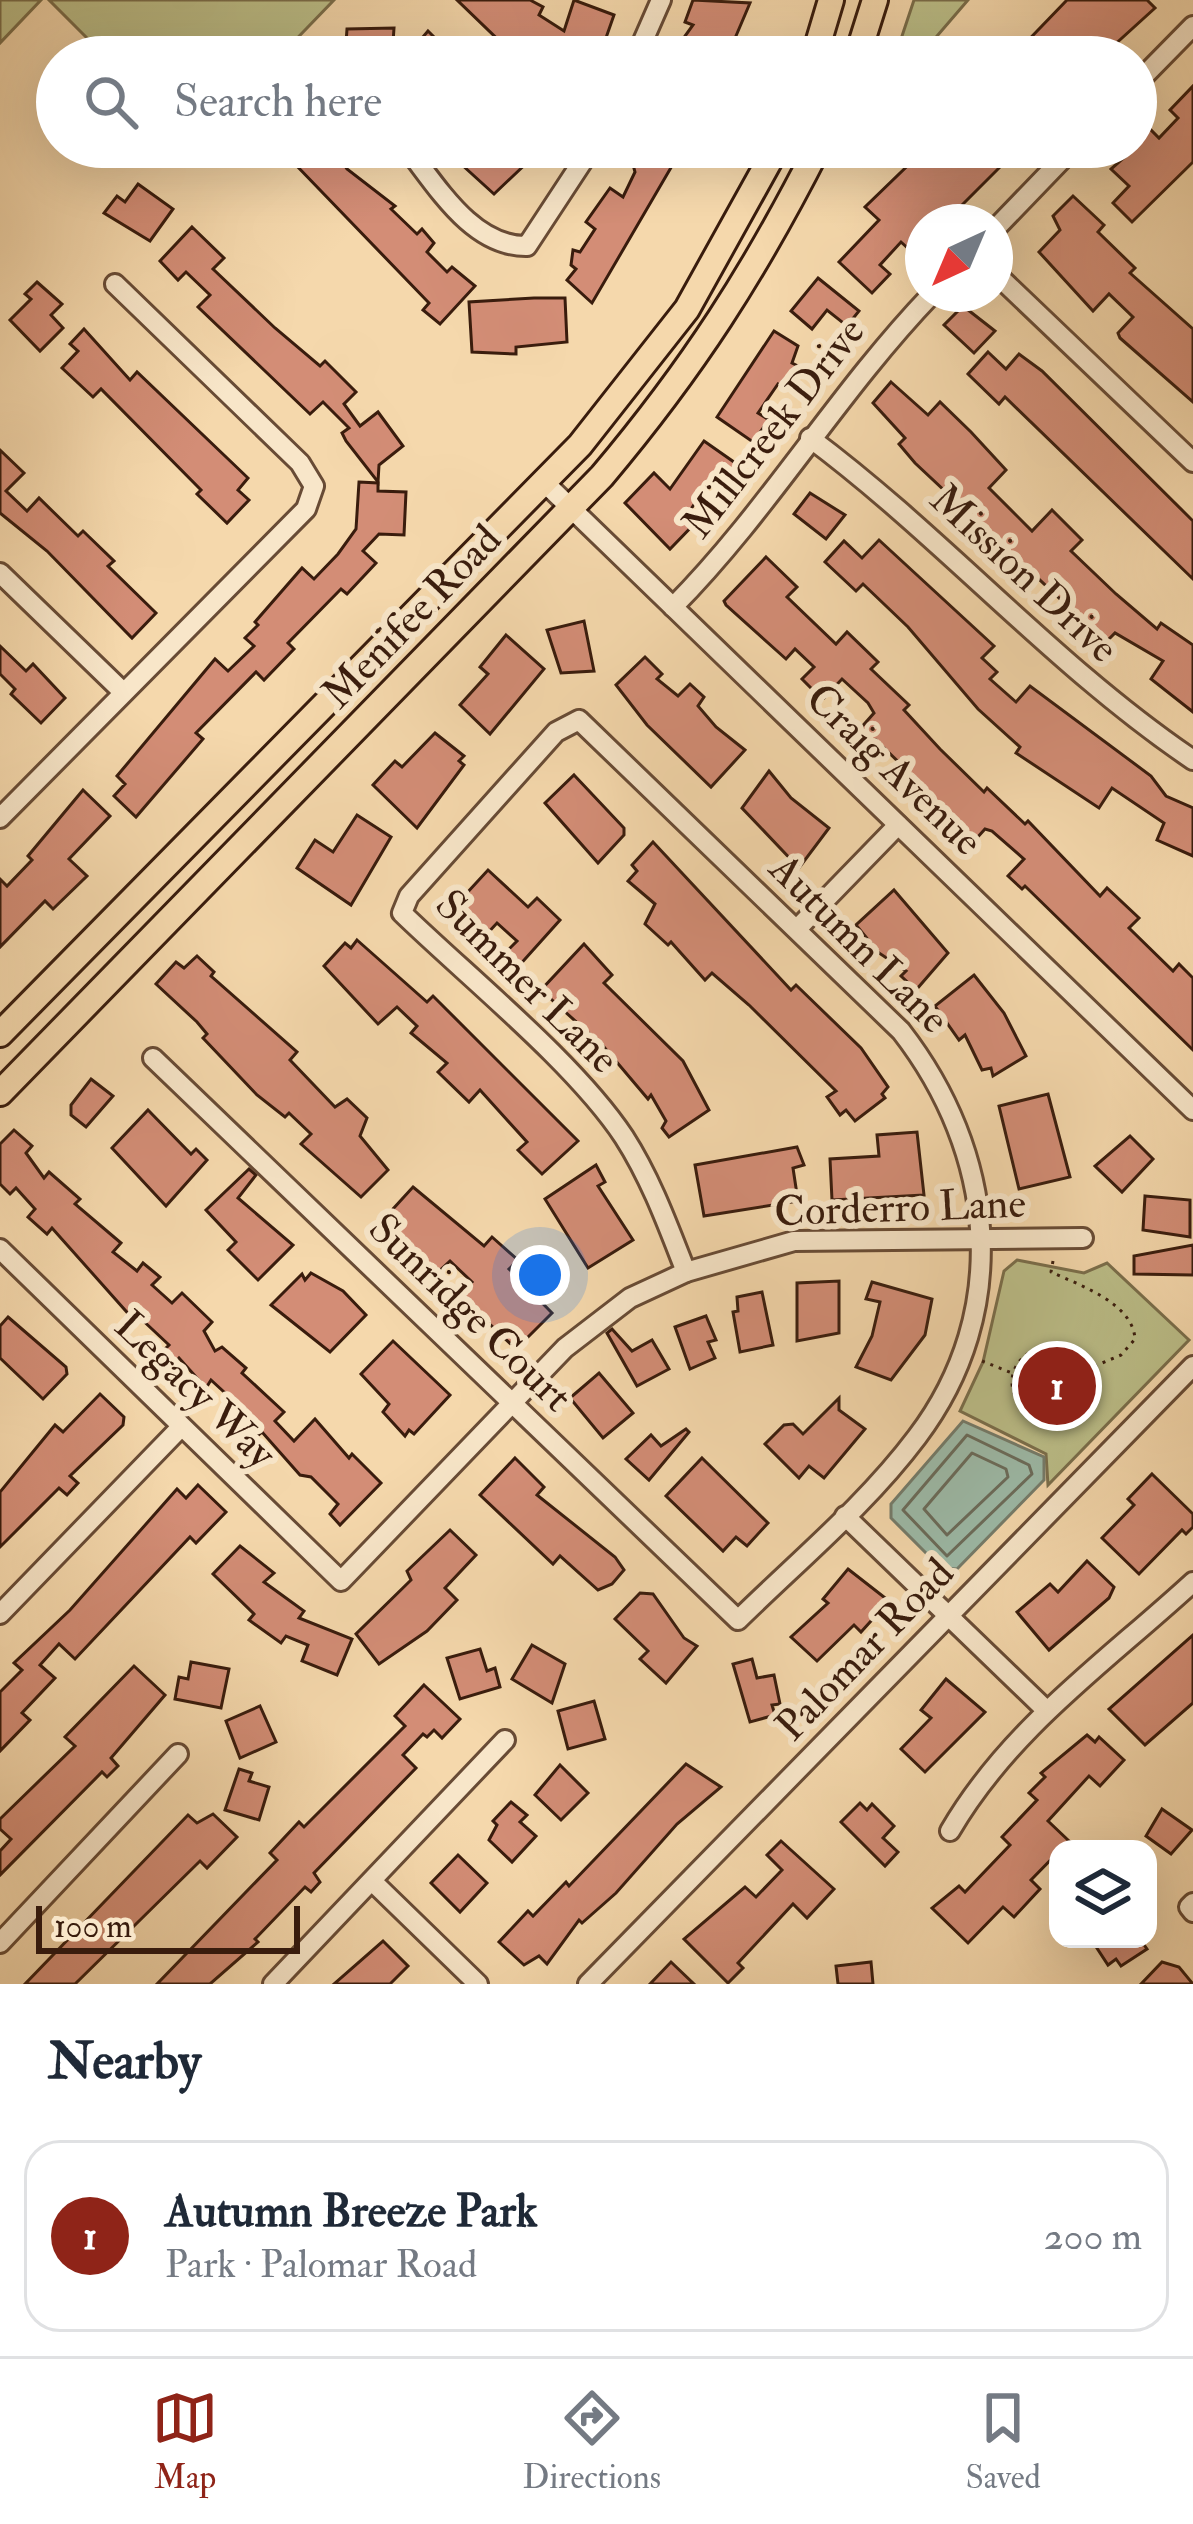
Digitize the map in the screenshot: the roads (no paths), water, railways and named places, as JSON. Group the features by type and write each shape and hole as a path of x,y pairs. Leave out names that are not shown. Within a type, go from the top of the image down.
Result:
{"main road":[{"path":"821,36 832,0"},
{"path":"864,36 875,0"},
{"name":"Menifee Road","path":"0,1034 545,483 654,356 724,248 766,168"},
{"name":"Menifee Road","path":"0,1093 572,509 676,389 723,322 807,168"}],"street":[{"path":"645,36 661,0"},
{"path":"1157,63 1193,26"},
{"path":"423,168 458,212 501,246 527,246 578,168"},
{"path":"1013,210 1054,168"},
{"path":"0,818 306,509 314,486 300,463 115,284"},
{"path":"1013,290 1193,462"},
{"name":"Millcreek Drive","path":"673,607 746,528 864,367 915,312"},
{"name":"Mission Drive","path":"810,438 955,556 1093,689 1193,760"},
{"name":"Craig Avenue","path":"545,483 1193,1110"},
{"path":"0,573 122,692"},
{"name":"Autumn Lane","path":"579,720 902,1031 932,1070 968,1149 981,1238 970,1334 958,1367 919,1435 845,1516 738,1620"},
{"name":"Summer Lane","path":"579,720 556,732 409,896 402,913 611,1121 656,1197 686,1272"},
{"path":"797,929 898,825"},
{"name":"Sunridge Court","path":"153,1058 738,1620"},
{"name":"Corderro Lane","path":"341,1581 511,1402 595,1322 629,1298 686,1272 794,1241 1083,1238"},
{"name":"Legacy Way","path":"0,1249 341,1581"},
{"name":"Palomar Road","path":"588,1984 1193,1366"},
{"path":"0,1614 181,1427"},
{"path":"845,1516 1046,1710"},
{"path":"950,1831 978,1784 1046,1710 1193,1582"},
{"path":"272,1984 505,1740"},
{"path":"0,1943 178,1754"},
{"path":"372,1881 478,1984"}],"water":[{"path":"963,1421 1044,1457 1044,1480 957,1569 941,1568 891,1518 891,1504"}],"place":[{"name":"Autumn Breeze Park","path":"1057,1386"}]}
